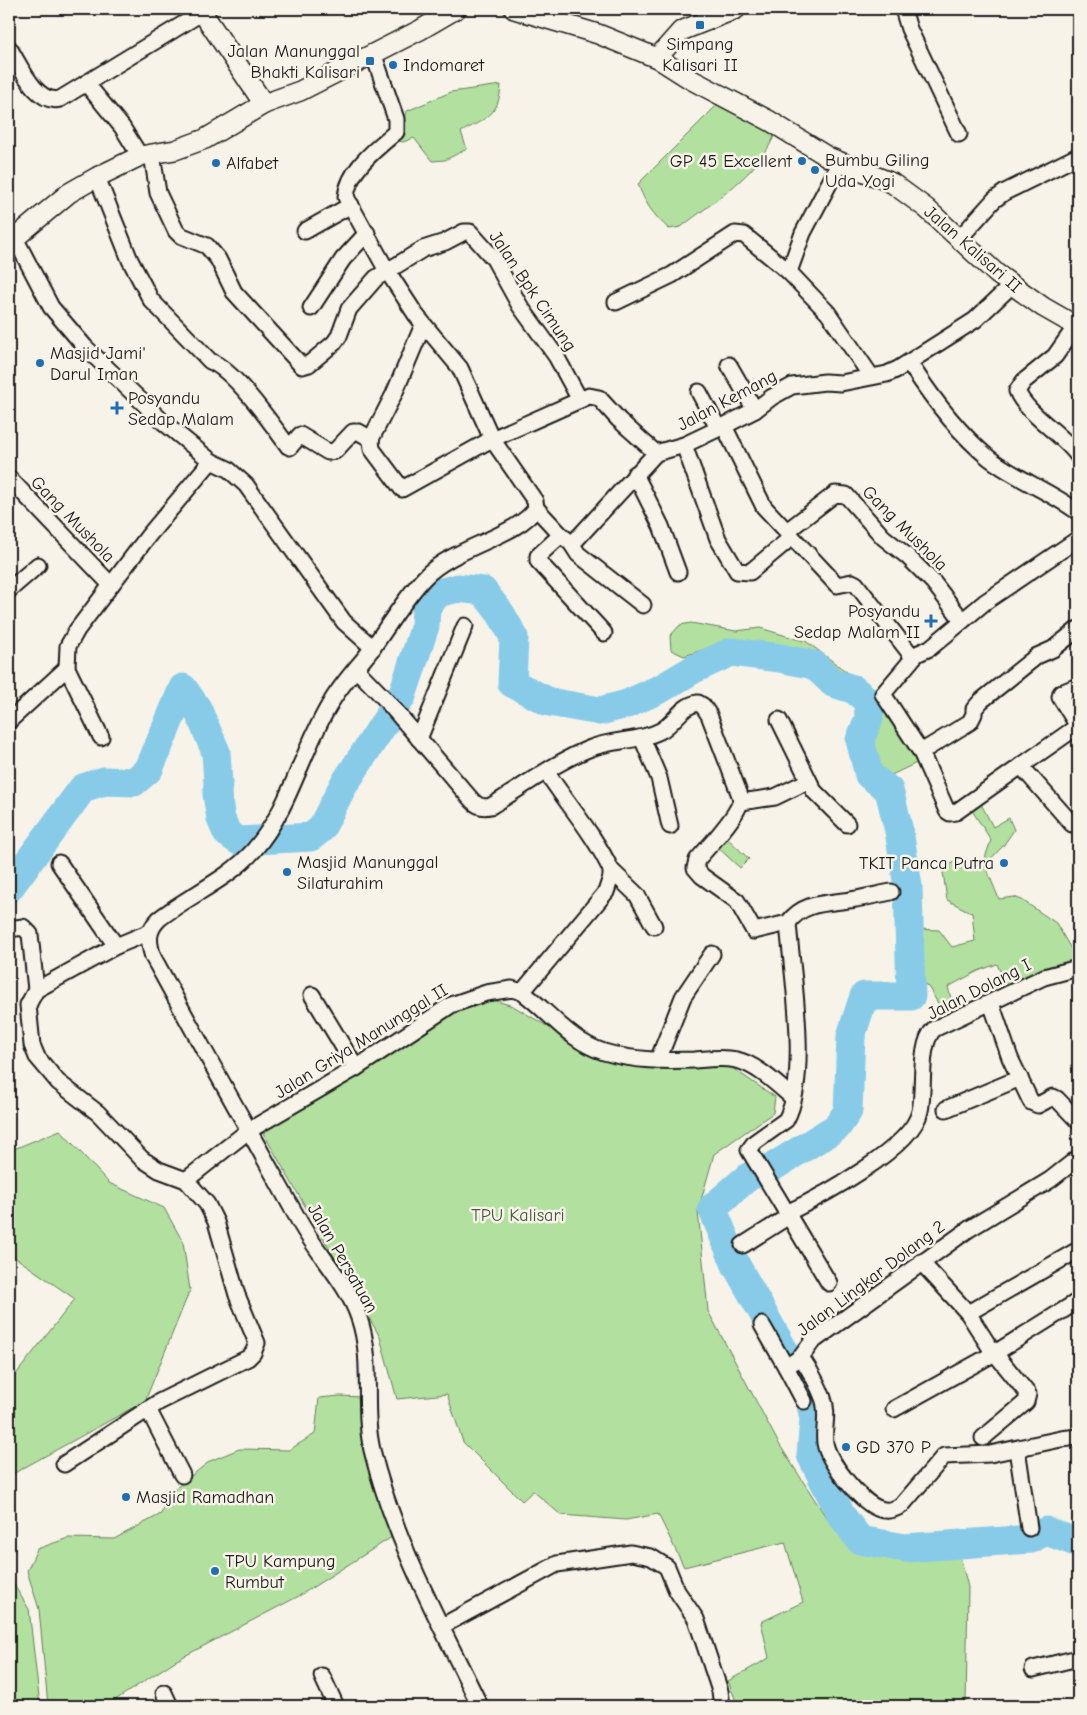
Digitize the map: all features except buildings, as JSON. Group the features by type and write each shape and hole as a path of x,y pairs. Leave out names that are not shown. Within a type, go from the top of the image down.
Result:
{"street":[{"path":"372,648 344,622 246,484 228,469 211,461 162,421 85,347 51,306 12,243 69,193 97,177 146,155 176,150 205,139 264,104 300,90 420,30 456,9"},
{"name":"Jalan Kalisari II","path":"514,9 598,34 657,58 690,79 770,121 840,163 900,187 926,208 1007,290 1078,325"},
{"path":"657,58 681,30 702,14 736,9"},
{"path":"903,9 909,29 959,134"},
{"path":"9,48 44,97 53,101 60,99 201,10 264,104"},
{"path":"373,53 397,126 396,132 371,154 349,183 346,197 368,233 386,269 423,325 445,348 460,368 492,439 535,501 536,508 578,554 643,605"},
{"path":"86,83 146,155 158,193 176,231 180,235 207,246 218,259 234,292 298,364 305,367 334,343 339,336 349,309 386,269"},
{"path":"958,240 994,200 1005,192 1078,156"},
{"path":"789,272 803,232 840,163"},
{"path":"97,177 130,260 151,300 210,362 217,363 240,386 288,446 300,435 328,452 335,451 353,432 359,432 371,442 402,489 492,439 589,396 599,398 619,420 656,452 577,540 566,539 538,556 538,561 604,633"},
{"path":"305,231 351,205"},
{"name":"Jalan Bpk Cimung","path":"386,269 424,249 445,242 464,232 470,232 494,259 520,306 556,356 580,400"},
{"path":"311,308 343,259 368,233"},
{"path":"616,302 672,275 735,234 744,235 789,272 828,312 871,376"},
{"name":"Jalan Kemang","path":"656,452 684,445 755,410 772,397 792,386 825,382 842,383 887,374 910,364 980,316 1007,290"},
{"path":"371,442 394,394 423,325"},
{"path":"1078,325 1055,356 1024,381 1018,391 1053,433 1073,448 1078,456"},
{"path":"910,364 937,405 989,458 1017,476 1058,496 1078,512"},
{"path":"729,365 755,410"},
{"path":"699,392 721,427 764,506 837,585 852,582 856,584 909,654 915,656"},
{"name":"Gang Mushola","path":"684,445 718,539 737,571 750,572 835,494 846,495 883,537 907,556 933,582 962,620"},
{"path":"100,737 67,668 68,646 77,630 149,535 211,461"},
{"path":"635,474 661,526 678,572"},
{"name":"Gang Mushola","path":"11,486 111,585"},
{"path":"64,1464 148,1409 181,1390 248,1358 256,1348 257,1343 237,1295 213,1214 186,1180 150,1166 98,1113 58,1082 34,1052 30,1038 28,1005 36,990 116,946 150,932 159,919 217,881 253,852 287,802 308,747 330,703 372,648 411,592 435,567 448,558 524,520 536,508"},
{"path":"1078,539 985,602 930,648 915,656 882,694 921,752 947,811 950,813 956,812 1078,726 1060,697 1061,693 1078,686"},
{"path":"9,590 38,565"},
{"path":"419,739 465,626"},
{"path":"921,752 970,722 974,709 981,701 1037,656 1053,649 1078,629"},
{"path":"9,721 67,668"},
{"path":"356,669 470,798 483,808 491,806 570,757 592,747 642,738 663,729 691,704 698,703 704,706 740,794 741,802"},
{"path":"779,720 808,781 824,802 847,824"},
{"path":"642,738 659,778 670,826"},
{"path":"1021,766 1072,824"},
{"path":"547,772 575,813 589,829 611,870 637,895 654,926"},
{"path":"808,781 774,797 741,802 697,860 695,868 702,876 737,901 754,931 788,923 802,909 813,905 891,892"},
{"path":"59,863 116,946"},
{"path":"611,870 610,884 606,892 522,992 568,1033 581,1042 627,1058 737,1060 776,1083 793,1098"},
{"path":"788,923 798,1053 797,1078 788,1116 783,1124 751,1146 751,1156 829,1283"},
{"path":"9,929 23,928 30,934 36,990"},
{"name":"Jalan Persatuan","path":"150,932 148,940 153,957 314,1248 343,1288 359,1317 368,1359 370,1431 376,1465 389,1507 410,1560 480,1706"},
{"path":"658,1060 683,997 712,954"},
{"name":"Jalan Dolang I","path":"743,1245 788,1215 854,1176 913,1128 921,1110 928,1037 934,1029 1044,977 1078,968"},
{"name":"Jalan Griya Manunggal II","path":"186,1180 248,1131 356,1068 431,1017 460,1000 512,989 522,992"},
{"path":"312,995 356,1068"},
{"path":"991,1003 1010,1058 1034,1104 1038,1105 1053,1097 1078,1120"},
{"path":"946,1109 1020,1078"},
{"name":"Jalan Lingkar Dolang 2","path":"1078,1158 1050,1180 969,1229 921,1262 812,1342 793,1363 824,1398 828,1417 825,1444 833,1464 864,1498 881,1510 895,1509 902,1505 944,1456 990,1454 1078,1437"},
{"path":"968,1313 1078,1250"},
{"path":"921,1262 968,1313 994,1353 1028,1394 1026,1402 983,1438"},
{"path":"894,1409 994,1353 1078,1301"},
{"path":"762,1325 793,1363 804,1400"},
{"path":"148,1409 182,1475"},
{"path":"1017,1449 1029,1528"},
{"path":"442,1626 556,1564 631,1553 652,1557 668,1566 677,1591 696,1620 720,1691 722,1706"},
{"path":"1033,1669 1078,1658"},
{"path":"322,1676 336,1706"}],"green space":[{"path":"501,85 500,95 490,115 461,132 467,149 445,160 432,161 414,138 403,142 395,140 407,111 451,92"},
{"path":"720,102 775,134 758,162 734,186 681,227 669,229 650,208 638,184"},
{"path":"691,623 736,631 760,628 807,642 884,700 921,761 885,778 876,774 864,748 872,699 841,679 830,677 815,664 803,657 789,656 727,642 684,656 671,650 670,636 680,625"},
{"path":"981,804 993,827 1009,818 1014,830 1003,846 985,865 999,899 1014,897 1022,900 1056,923 1078,961 1011,997 997,964 978,971 948,987 956,1019 947,1019 929,988 917,976 916,929 939,930 952,947 975,941 972,913 947,900 943,872 954,861 962,860 973,864 985,858 991,840 971,809"},
{"path":"722,833 749,859 740,868 713,843"},
{"name":"TPU Kalisari","path":"477,995 513,1006 579,1045 722,1061 775,1097 773,1113 714,1154 698,1211 708,1311 779,1444 824,1514 853,1550 958,1548 968,1587 966,1706 738,1706 728,1681 769,1658 761,1622 803,1602 785,1542 684,1567 658,1514 626,1520 561,1515 533,1491 522,1501 463,1442 447,1394 397,1399 380,1337 262,1131"},
{"path":"60,1130 109,1183 164,1208 183,1242 190,1290 145,1401 9,1476 9,1383 75,1299 9,1253 9,1151"},
{"path":"340,1396 363,1397 395,1535 299,1596 175,1661 106,1706 48,1706 39,1609 27,1571 37,1549 68,1538 114,1539 161,1514 167,1495 210,1461 239,1449 289,1450 315,1434 319,1398"},
{"path":"9,1577 29,1609 40,1706 9,1706"}],"waterway":[{"path":"9,888 83,788 104,781 134,782 149,769 183,688 197,708 216,752 217,794 221,819 227,833 239,841 311,837 321,829 343,786 402,696 425,626 426,608 438,593 458,588 483,591 501,614 514,637 512,683 549,702 600,711 627,704 731,652 780,658 814,665 833,683 853,689 868,701 869,718 860,740 869,775 889,790 899,831 908,886 911,996 864,996 851,1036 848,1111 837,1127 776,1165 748,1177 712,1208 736,1265 809,1395 814,1419 811,1455 841,1515 860,1540 905,1548 1031,1539 1046,1531 1078,1543"}],"place":[{"name":"Simpang Kalisari II","path":"700,25"},
{"name":"Jalan Manunggal Bhakti Kalisari","path":"370,61"},
{"name":"Indomaret","path":"393,65"},
{"name":"GP 45 Excellent","path":"802,161"},
{"name":"Alfabet","path":"216,163"},
{"name":"Bumbu Giling Uda Yogi","path":"815,170"},
{"name":"Masjid Jami' Darul Iman","path":"40,363"},
{"name":"Posyandu Sedap Malam","path":"117,408"},
{"name":"Posyandu Sedap Malam II","path":"931,621"},
{"name":"TKIT Panca Putra","path":"1004,863"},
{"name":"Masjid Manunggal Silaturahim","path":"287,872"},
{"name":"GD 370 P","path":"846,1447"},
{"name":"Masjid Ramadhan","path":"126,1497"},
{"name":"TPU Kampung Rumbut","path":"215,1571"}]}
